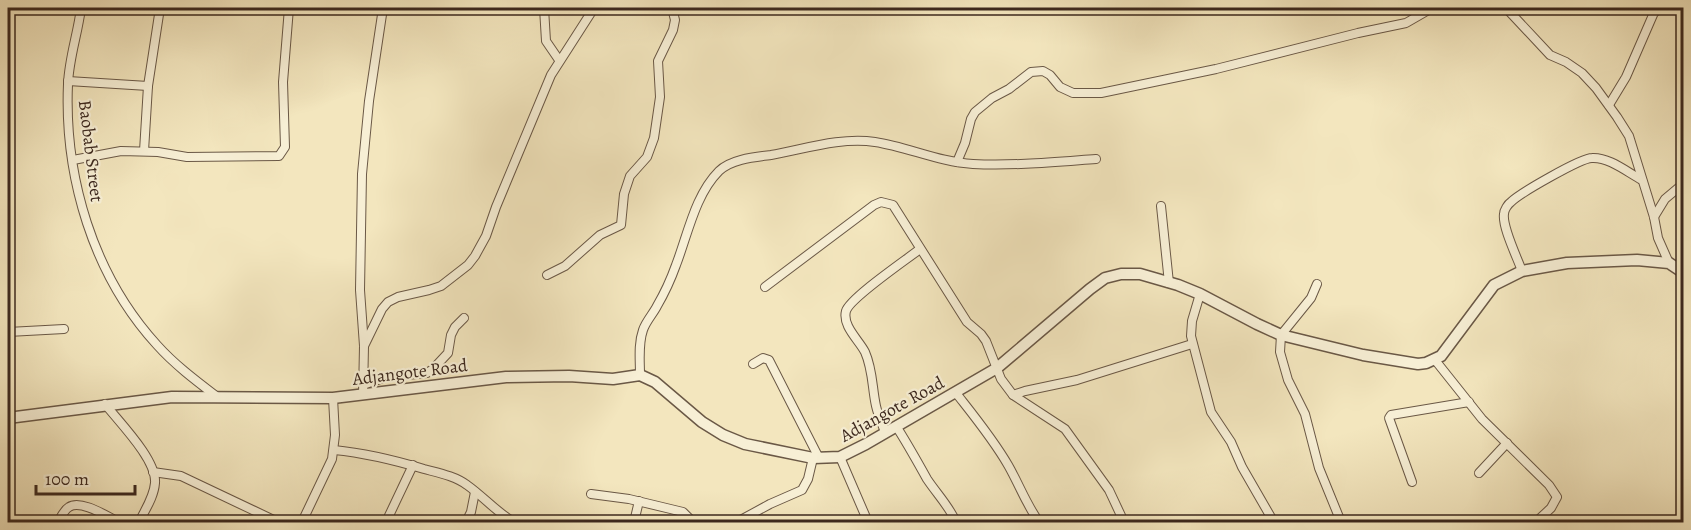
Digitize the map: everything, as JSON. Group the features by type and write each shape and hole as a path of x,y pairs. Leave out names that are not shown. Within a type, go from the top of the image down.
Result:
{"street":[{"name":"Baobab Street","path":"81,8 68,81 67,109 74,177 84,217 117,291 157,345 216,396"},
{"path":"144,152 148,86 160,8"},
{"path":"73,160 104,153 144,152 187,157 236,155 270,158 282,154 285,147 283,82 289,8"},
{"path":"363,390 364,346 360,291 362,174 369,101 383,8"},
{"path":"544,8 546,40 559,60"},
{"path":"364,346 382,309 388,302 398,297 429,291 441,286 459,273 475,256 486,236 523,142 559,60 594,8"},
{"path":"547,275 565,266 600,236 621,225 624,194 630,176 647,158 654,138 660,97 658,61 673,30 675,20 672,8"},
{"path":"957,162 966,143 971,119 975,112 1031,72 1043,72 1050,75 1060,87 1073,93 1110,92 1216,69 1346,35 1406,23 1432,8"},
{"path":"1506,8 1550,56 1566,62 1582,73 1609,105 1629,136 1654,217 1658,238 1669,263"},
{"path":"1609,105 1626,78 1655,10 1645,8"},
{"path":"68,81 148,86"},
{"path":"640,375 640,341 643,327 657,306 673,274 698,204 709,182 721,168 758,157 827,143 849,141 900,147 957,162 1017,164 1096,159"},
{"path":"1522,271 1503,214 1510,201 1577,163 1593,158 1611,162 1642,180"},
{"path":"1654,217 1665,199 1683,183"},
{"path":"765,287 881,202 893,205 967,322 986,341 1000,379 1013,395 1065,429 1109,490 1124,522"},
{"path":"1161,206 1169,283"},
{"path":"885,432 876,406 874,381 867,360 848,325 846,314 847,309 856,298 920,249"},
{"path":"1536,522 1551,508 1557,497 1549,485 1482,419 1435,360 1441,356 1494,285 1522,271 1554,264 1613,260 1660,261 1669,263 1683,273"},
{"name":"Adjangote Road","path":"8,418 172,396 333,398 363,390 506,377 569,376 613,379 640,375 655,382 702,422 723,435 746,444 816,458 840,457 997,368 1105,278 1121,274 1140,274 1200,294 1281,335 1408,363 1418,364 1435,360"},
{"path":"1317,284 1311,298 1281,335 1280,352 1288,380 1305,414 1319,468 1341,522"},
{"path":"1200,294 1192,321 1192,344 1211,412 1231,442 1242,467 1272,519"},
{"path":"363,390 386,377 427,373 434,369 448,354 454,327 464,318"},
{"path":"8,332 64,329"},
{"path":"1013,395 1077,380 1192,344"},
{"path":"737,522 802,490 816,458 769,360 763,358 753,364"},
{"path":"956,393 999,451 1027,506 1039,522"},
{"path":"302,522 329,466 334,450 333,398"},
{"path":"1412,482 1389,418 1391,415 1469,402"},
{"path":"105,404 143,453 153,472 155,483 140,522"},
{"path":"896,426 928,480 944,499 956,522"},
{"path":"1479,473 1507,443"},
{"path":"334,450 376,455 454,478 475,492 500,515 514,522"},
{"path":"840,457 868,522"},
{"path":"386,522 413,465"},
{"path":"153,472 181,476 278,522"},
{"path":"466,522 471,512 475,492"},
{"path":"591,494 629,498 683,512 693,522"},
{"path":"634,522 639,501"},
{"path":"58,522 68,508 76,504 92,508 119,522"}]}
